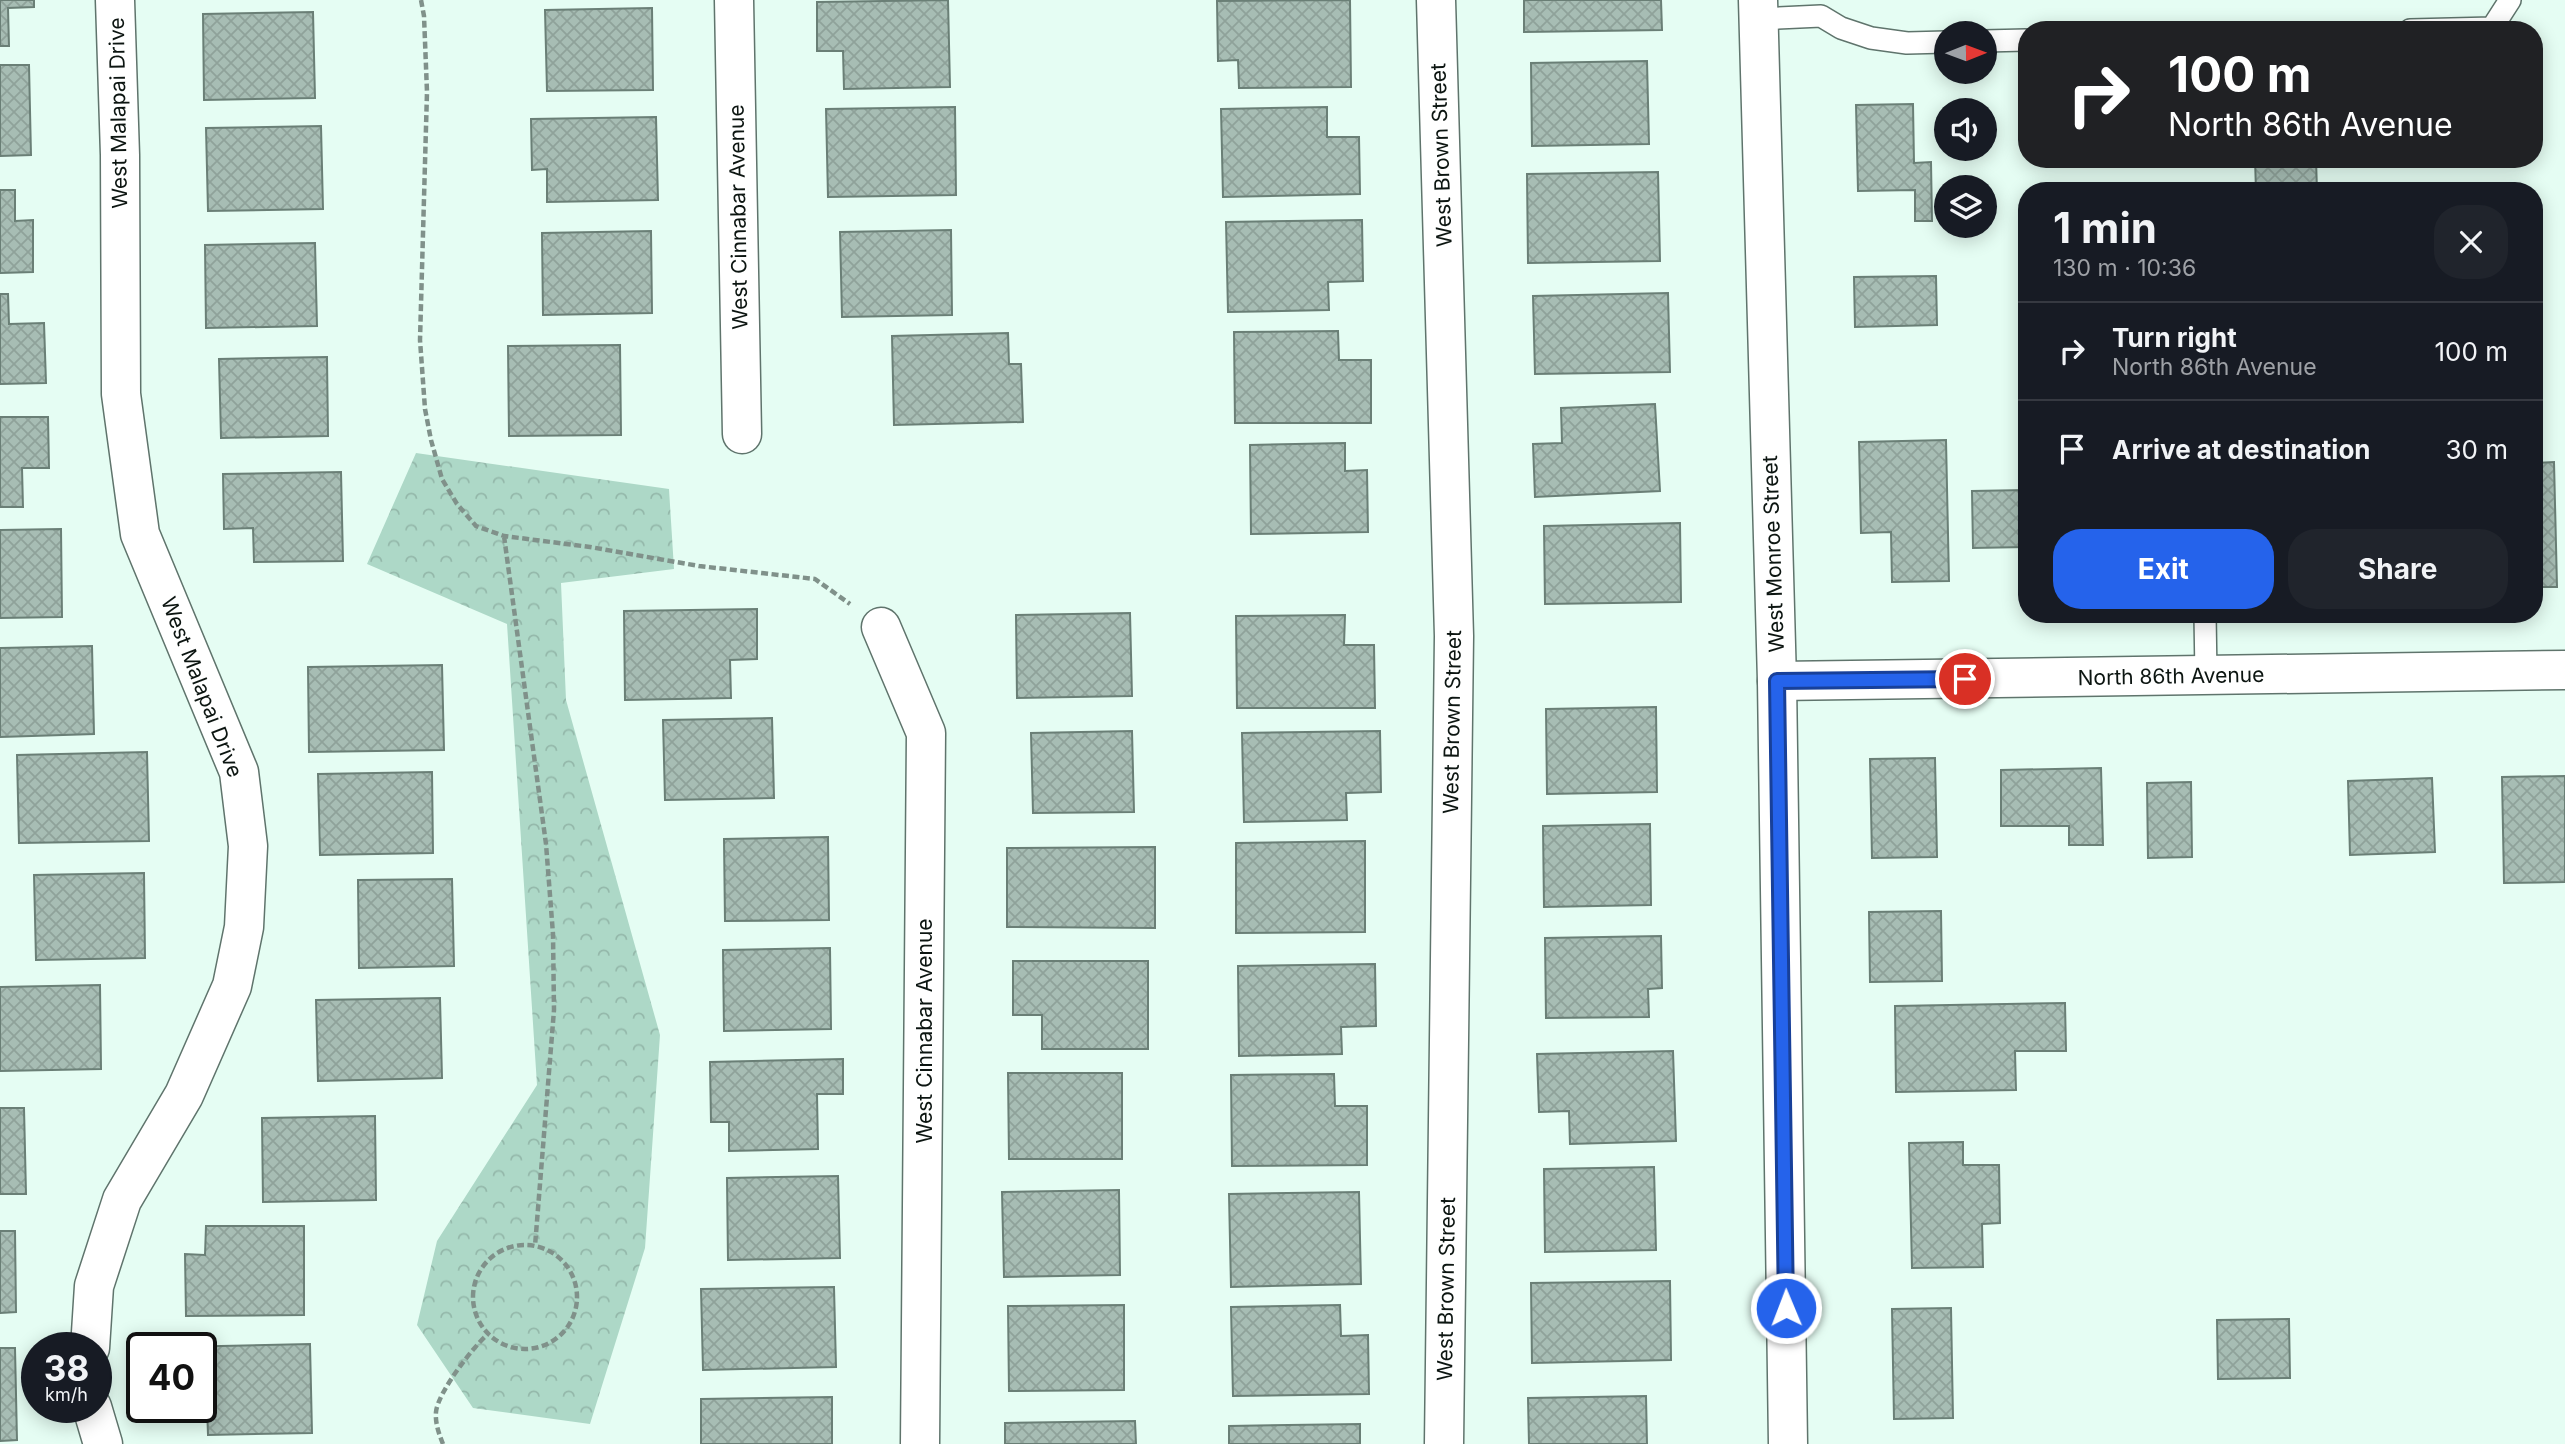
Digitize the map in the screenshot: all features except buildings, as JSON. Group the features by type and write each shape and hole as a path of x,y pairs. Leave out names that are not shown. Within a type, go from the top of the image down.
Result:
{"street":[{"name":"West Malapai Drive","path":"91,1332 94,1286 122,1200 184,1095 232,986 244,927 248,846 239,772 140,534 121,394 120,155 115,0"},
{"name":"West Cinnabar Avenue","path":"734,0 742,434"},
{"name":"West Brown Street","path":"1436,0 1454,636 1444,1444"},
{"name":"West Monroe Street","path":"1759,10 1777,681 1788,1444"},
{"name":"West Cinnabar Avenue","path":"881,627 926,733 920,1444"},
{"name":"North 86th Avenue","path":"1777,681 2565,670"},
{"path":"97,1423 103,1444"}],"lane":[{"path":"2496,21 2510,0"},
{"path":"1759,10 1821,16 1840,28 1871,38 1907,43 1934,42"},
{"path":"1997,41 2018,40"},
{"path":"2205,623 2206,676"}],"path":[{"path":"421,0 427,92 420,285 420,340 425,410 442,479 457,503 476,526 504,536 590,547 699,566 815,579 881,627"},
{"path":"504,536 546,844 553,934 554,1010 535,1246"},
{"path":"518,1245 535,1246 550,1251 563,1261 572,1275 577,1291 576,1307 571,1321 552,1342 524,1349 509,1347 488,1334 478,1319 474,1288 479,1273 489,1259 518,1245"},
{"path":"443,1444 438,1433 436,1412 439,1402 458,1371 488,1334"}],"green space":[{"path":"416,453 669,489 674,569 561,583 566,700 660,1035 645,1248 590,1424 473,1408 417,1325 437,1241 537,1085 507,624 367,564"}],"route":[{"path":"1786,1308 1777,681 1965,679"}]}
